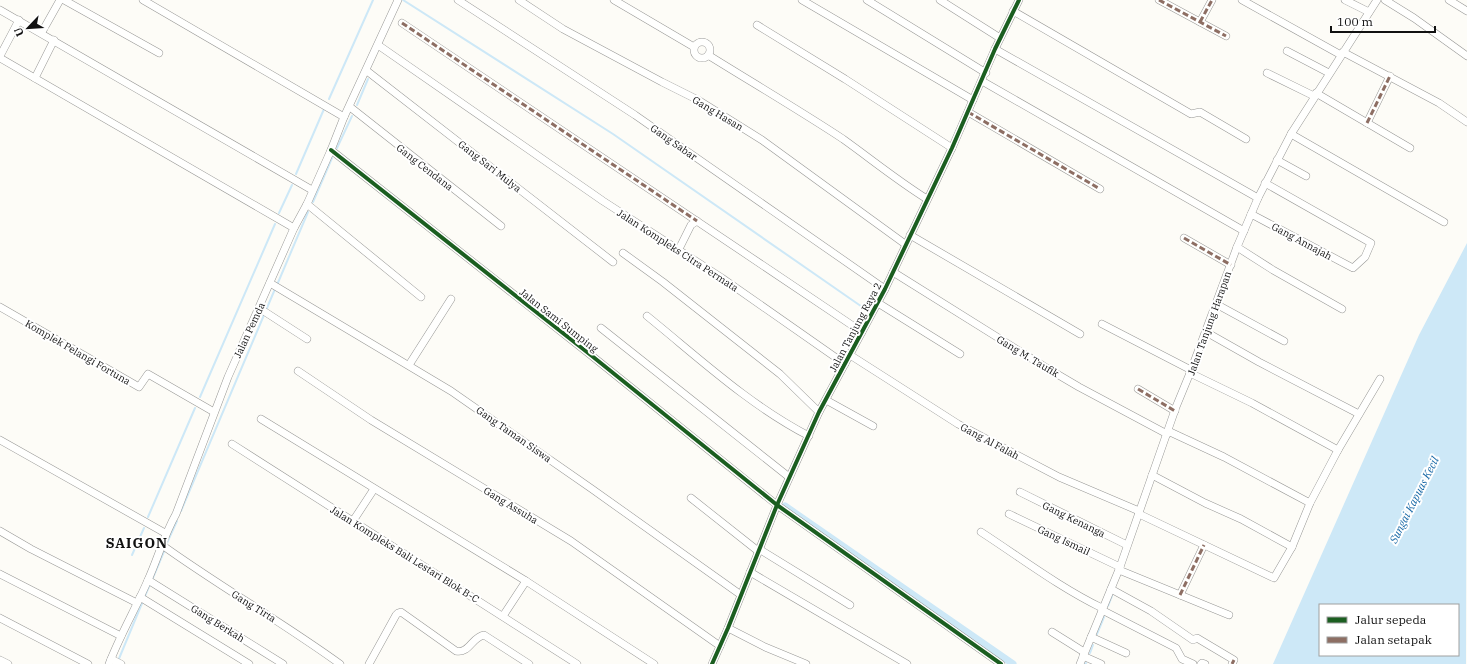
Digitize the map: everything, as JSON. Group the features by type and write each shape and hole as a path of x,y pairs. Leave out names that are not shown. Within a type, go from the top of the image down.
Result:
{"street":[{"path":"42,32 60,0"},
{"path":"64,0 159,53"},
{"path":"143,0 344,117"},
{"name":"Jalan Pemda","path":"115,662 121,636 150,581 164,546 166,533 176,514 214,412 248,330 259,308 275,286 294,228 331,150 344,117 350,107 398,0"},
{"name":"Gang Sabar","path":"458,0 635,115 885,289"},
{"name":"Gang Hasan","path":"519,0 563,29 698,100 762,140 905,244"},
{"path":"614,0 694,47 694,51 698,57 701,58 708,55"},
{"path":"802,0 973,100"},
{"path":"867,0 986,73"},
{"path":"940,0 1000,38"},
{"name":"Jalan Tanjung Raya 2","path":"712,664 777,505 819,412 885,289 905,244 952,148 986,73 995,49 1019,0"},
{"path":"1159,0 1226,36"},
{"path":"1200,22 1212,0"},
{"path":"1242,0 1439,102 1467,122"},
{"path":"1344,0 1369,12"},
{"name":"Jalan Tanjung Harapan","path":"1080,664 1128,546 1167,432 1191,372 1237,247 1258,198 1290,134 1377,0"},
{"path":"1385,0 1414,18 1467,56"},
{"path":"1449,0 1467,11"},
{"path":"0,10 42,32 132,87 312,190"},
{"path":"1013,11 1191,114 1200,112 1246,139"},
{"path":"19,20 0,57 294,228"},
{"path":"402,23 862,332"},
{"path":"757,25 846,79 952,148"},
{"path":"35,78 54,40"},
{"path":"694,47 700,42 704,42 709,48 708,55"},
{"name":"Jalan Kompleks Citra Permata","path":"378,45 603,201 678,251 722,278 845,364"},
{"path":"995,49 1258,198"},
{"path":"1287,51 1329,73"},
{"path":"708,55 788,103 847,142 903,184 928,199"},
{"name":"Gang Sari Mulya","path":"366,71 613,262"},
{"path":"1267,73 1315,95 1410,148"},
{"path":"1367,123 1390,76"},
{"path":"982,81 1244,231"},
{"name":"Gang Cendana","path":"350,107 501,226"},
{"path":"968,112 1100,189"},
{"path":"1290,134 1444,222"},
{"name":"Jalan Sami Sumping","path":"331,150 592,356 777,505 1001,664"},
{"path":"1277,160 1306,176"},
{"name":"Gang Annajah","path":"1251,214 1353,268 1365,258 1371,243 1265,183"},
{"path":"306,204 421,297"},
{"path":"678,251 691,225 697,221"},
{"path":"910,235 1080,334"},
{"path":"1184,238 1231,265"},
{"path":"1237,247 1342,309"},
{"path":"624,253 780,374 819,412"},
{"name":"Gang M. Taufik","path":"893,272 1079,387 1167,432 1224,457 1310,503"},
{"name":"Gang Taman Siswa","path":"275,286 409,365 481,411 741,595"},
{"path":"409,365 451,299"},
{"path":"878,303 960,354"},
{"path":"1216,304 1284,341"},
{"name":"Komplek Pelangi Fortuna","path":"0,307 138,387 148,374 214,412"},
{"path":"259,308 307,339"},
{"path":"647,316 769,413 809,436"},
{"path":"1102,324 1338,450"},
{"path":"601,328 789,477"},
{"path":"1206,332 1259,362 1359,414"},
{"name":"Gang Al Falah","path":"850,355 976,434 1059,477 1139,513 1274,578 1292,547"},
{"name":"Gang Assuha","path":"298,371 368,418 570,541 720,646"},
{"path":"1152,475 1205,503 1241,518 1292,547 1310,503 1338,450 1380,378"},
{"path":"1138,389 1175,411"},
{"path":"826,400 873,426"},
{"path":"261,419 526,581 654,664"},
{"path":"0,440 166,533"},
{"name":"Jalan Kompleks Bali Lestari Blok B-C","path":"232,444 577,664"},
{"path":"353,521 374,489"},
{"name":"Gang Kenanga","path":"1020,492 1128,546"},
{"path":"690,498 759,550 850,605"},
{"name":"Gang Ismail","path":"1009,514 1119,568 1229,615"},
{"path":"0,531 44,556 141,600 249,664"},
{"path":"981,532 1053,581 1078,596 1176,648 1182,659 1193,664"},
{"path":"1180,595 1204,545"},
{"name":"Gang Tirta","path":"164,546 218,583 297,633 340,664"},
{"path":"750,572 907,664"},
{"path":"0,574 121,636"},
{"name":"Gang Berkah","path":"150,581 283,664"},
{"path":"503,616 526,581"},
{"path":"1111,589 1151,611 1193,640 1198,638 1233,662"},
{"path":"369,664 398,612 401,612 456,651 465,651 477,637 484,636 529,664"},
{"path":"0,618 88,664"},
{"path":"728,628 765,647 806,664"},
{"path":"1052,632 1101,664"},
{"path":"1091,637 1126,653"},
{"path":"0,660 8,664"},
{"path":"1201,664 1202,662 1206,664"}],"water":[{"name":"Sungai Kapuas Kecil","path":"1467,243 1466,664 1273,664 1419,335"}],"waterway":[{"path":"329,99 373,0"},
{"path":"403,0 613,134 868,311"},
{"path":"357,105 368,79"},
{"path":"296,174 324,109"},
{"path":"337,148 352,116"},
{"path":"313,202 332,158"},
{"path":"279,213 292,185"},
{"path":"277,285 308,212"},
{"path":"200,397 275,224"},
{"path":"181,511 275,289"},
{"path":"148,517 195,408"},
{"path":"785,506 1013,664"},
{"path":"166,545 177,521"},
{"path":"132,555 144,528"},
{"path":"152,580 165,549"},
{"path":"118,661 150,584"},
{"path":"1108,606 1112,596"},
{"path":"1097,634 1104,617"},
{"path":"1090,653 1093,645"}],"marked path":[{"path":"1159,0 1226,36"},
{"path":"1200,22 1212,0"},
{"path":"402,23 697,221"},
{"path":"1367,123 1390,76"},
{"path":"968,112 1100,189"},
{"path":"1184,238 1231,265"},
{"path":"1138,389 1175,411"},
{"path":"1180,595 1204,545"},
{"path":"1232,664 1234,660"}],"cycle path":[{"path":"712,664 777,505 819,412 885,289 952,148 995,49 1019,0"},
{"path":"331,150 592,356 777,505 1001,664"}],"district":[{"name":"SAIGON","path":"137,543"}]}
